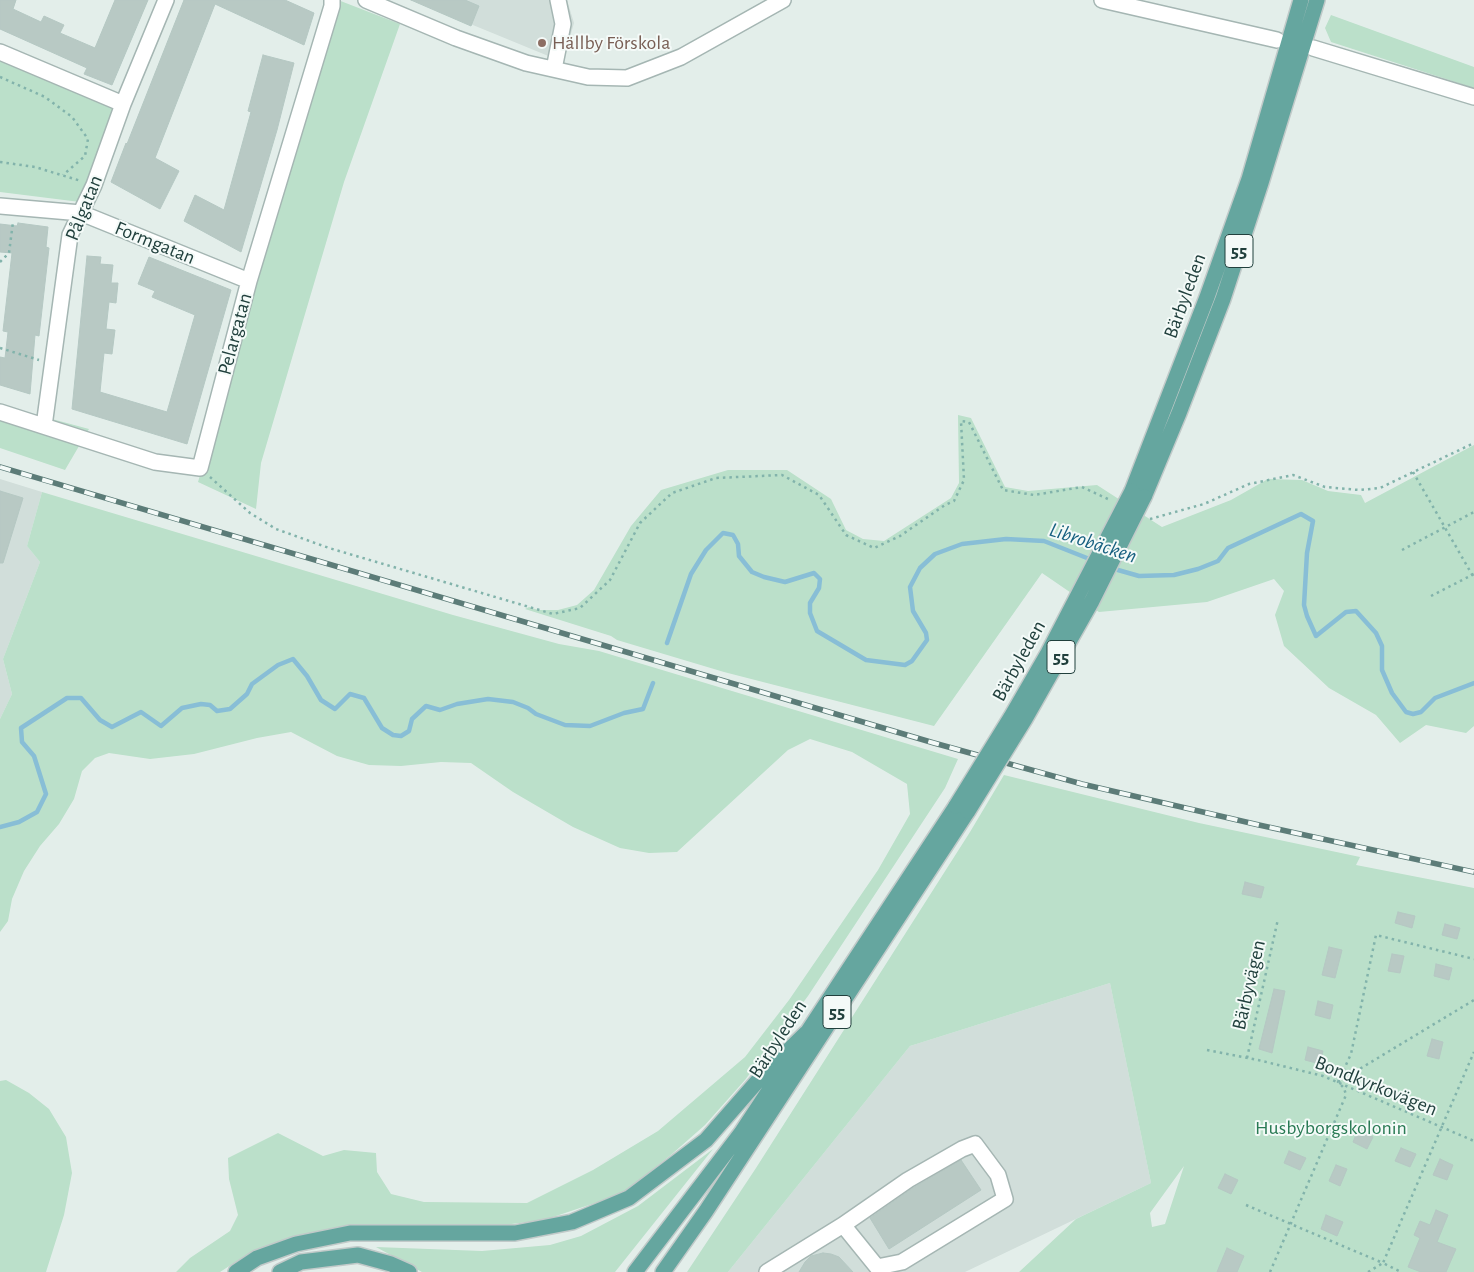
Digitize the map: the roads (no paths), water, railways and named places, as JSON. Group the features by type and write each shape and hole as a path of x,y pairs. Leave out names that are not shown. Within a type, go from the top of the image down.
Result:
{"main road":[{"name":"Bärbyleden","path":"1138,494 1249,179 1301,0"},
{"name":"Bärbyleden","path":"664,1272 716,1195 962,808 1011,717 1138,494 1179,413 1223,299 1317,0"},
{"name":"Bärbyleden","path":"635,1272 741,1133 806,1033 962,808"},
{"path":"236,1272 257,1258 296,1244 350,1232 515,1233 572,1222 621,1202 706,1140 762,1076 806,1033"},
{"path":"280,1272 301,1262 358,1255 391,1264 409,1272"}],"street":[{"name":"Pålgatan","path":"44,426 70,235 94,185 123,104 166,0"},
{"name":"Pelargatan","path":"44,426 155,462 200,468 249,281 332,6 332,0"},
{"path":"366,0 456,38 526,63 588,77 627,78 681,57 783,0"},
{"path":"554,69 563,24 558,0"},
{"path":"1102,0 1277,40"},
{"path":"1313,48 1474,97"},
{"path":"0,52 123,104"},
{"name":"Formgatan","path":"0,206 81,213 249,281"},
{"path":"0,412 44,426"},
{"path":"767,1272 843,1225 908,1180 962,1149 975,1144 998,1175 1005,1199 902,1262 877,1267 843,1225"}],"waterway":[{"name":"Librobäcken","path":"1111,568 1139,576 1174,575 1198,569 1218,561 1228,548 1301,514 1313,521 1307,553 1304,605 1316,636 1346,612 1356,611 1376,633 1382,646 1382,670 1392,693 1406,712 1413,714 1421,712 1435,698 1474,683"},
{"name":"Librobäcken","path":"667,643 691,574 706,550 723,533 733,535 738,544 739,556 752,572 785,582 814,573 820,579 819,588 810,603 810,613 817,631 866,660 905,665 912,661 927,640 926,633 913,611 910,587 920,568 935,554 962,544 1006,539 1044,541 1092,560"},
{"name":"Librobäcken","path":"0,827 19,822 37,812 46,794 34,756 22,742 21,728 67,698 81,698 100,720 112,727 141,712 161,726 182,708 201,704 210,705 217,711 230,709 247,694 252,684 278,665 293,659 307,676 321,700 335,709 350,694 364,698 382,728 393,735 401,736 409,731 412,719 426,706 440,710 457,704 488,699 513,702 528,708 536,714 565,725 590,726 624,713 643,709 653,683"}],"railway":[{"path":"0,467 934,743 1082,784 1474,872"}],"place":[{"name":"Hällby Förskola","path":"542,43"}],"park label":[{"name":"Husbyborgskolonin","path":"1331,1128"}]}
